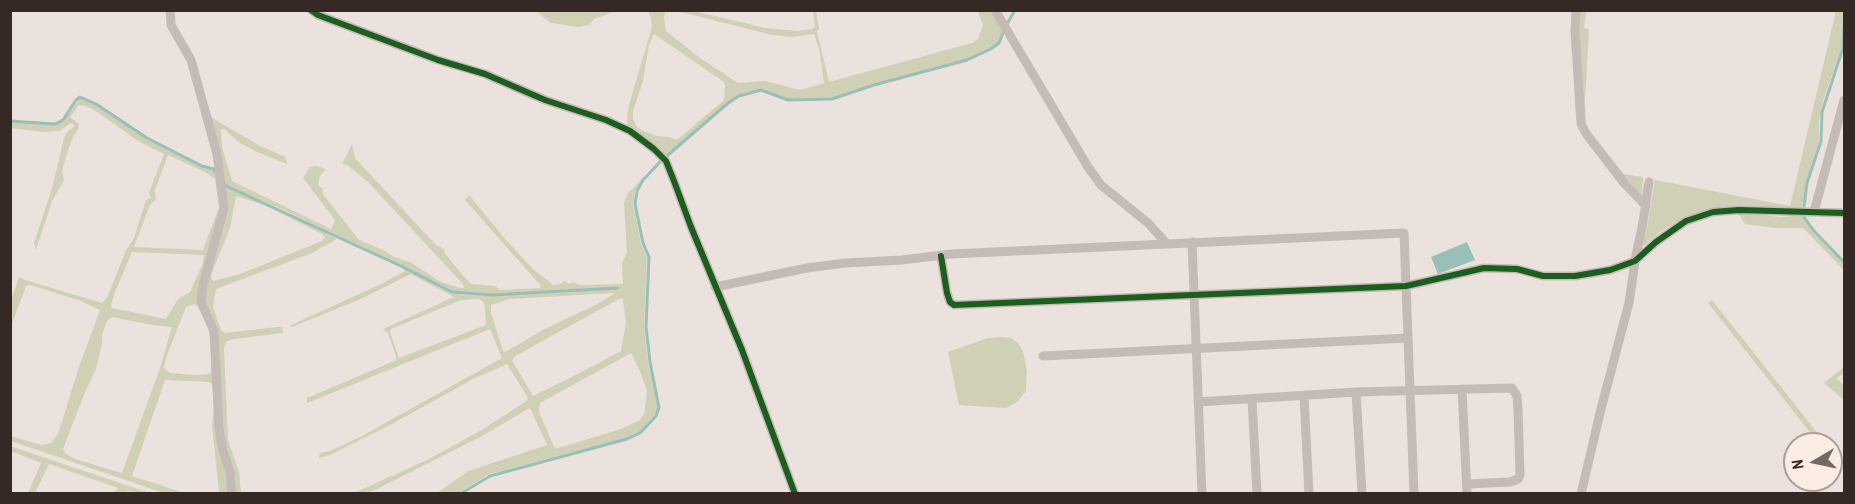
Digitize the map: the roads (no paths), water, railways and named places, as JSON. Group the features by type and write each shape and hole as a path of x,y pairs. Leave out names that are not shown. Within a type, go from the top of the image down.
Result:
{"street":[{"path":"170,10 171,25 191,60 218,163 224,208 203,285 201,302 214,331 219,428 230,472 232,494"},
{"path":"311,10 340,24 485,75 545,100 606,120 630,132 663,159 742,350 795,494"},
{"path":"995,10 1101,185 1148,223 1166,243"},
{"path":"1576,10 1575,31 1581,124 1624,183 1646,206"},
{"path":"1814,212 1845,100"},
{"path":"1581,494 1629,303 1650,182"},
{"path":"941,256 946,293 954,305 1406,286 1484,268 1517,269 1544,276 1575,276 1610,270 1635,261 1656,242 1686,221 1713,212 1739,210 1845,213"},
{"path":"716,286 845,263 1166,243 1404,233 1414,494"},
{"path":"1192,242 1202,494"},
{"path":"1043,356 1408,338"},
{"path":"1198,402 1356,392 1410,390 1512,388 1517,396 1518,409 1520,475 1518,480 1467,489 1462,389"},
{"path":"1356,392 1362,494"},
{"path":"1304,396 1309,494"},
{"path":"1252,399 1257,494"}],"water":[{"path":"1467,242 1475,260 1438,274 1431,257"}],"waterway":[{"path":"1007,24 1015,10"},
{"path":"460,494 490,476 627,439 640,433 656,416 659,408 646,327 649,257 643,243 635,204 637,191 643,180 660,162 728,103 739,96 761,90 788,100 832,99 967,60 999,43 1004,30"},
{"path":"1804,206 1807,183 1821,141 1822,112 1843,48 1844,30"},
{"path":"10,121 55,124 63,120 80,97 96,104 147,138 202,166 214,169 215,172"},
{"path":"224,185 403,267 452,292 492,295 617,288"},
{"path":"1804,217 1814,231 1844,262"}]}
